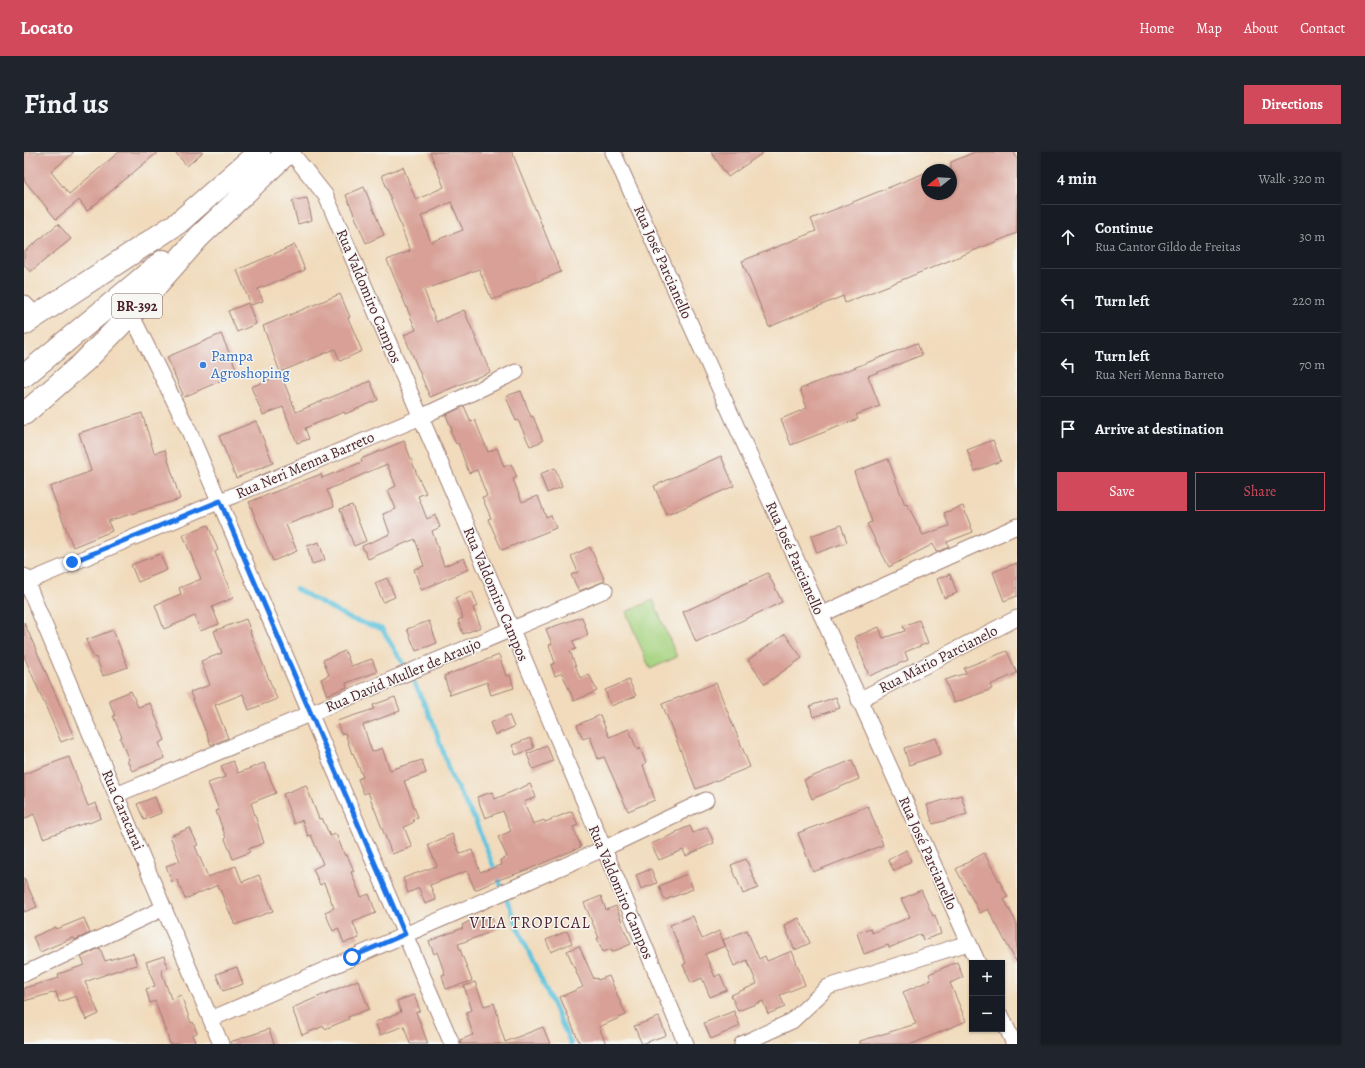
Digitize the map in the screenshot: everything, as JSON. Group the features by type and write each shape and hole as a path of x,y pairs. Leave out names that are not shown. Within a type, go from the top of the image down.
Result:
{"highway":[{"name":"BR-392","path":"28,314 83,286 178,224 259,152"},
{"name":"BR-392","path":"24,414 85,361 131,314 199,237 290,152"},
{"name":"BR-392","path":"24,376 246,193"}],"street":[{"name":"Rua Valdomiro Campos","path":"290,152 326,196 512,630 686,1044"},
{"name":"Rua José Parcianello","path":"614,152 977,960"},
{"path":"131,314 189,431 220,501 452,1044"},
{"name":"Rua Neri Menna Barreto","path":"25,579 220,501 421,417 516,372"},
{"path":"821,615 1017,526"},
{"name":"Rua Caracarai","path":"25,579 221,1044"},
{"name":"Rua David Muller de Araujo","path":"116,795 605,590"},
{"name":"Rua Mário Parcianelo","path":"859,700 1017,618"},
{"path":"210,1019 603,849 706,800"},
{"path":"24,974 164,908"},
{"path":"742,1044 792,1021 828,987 968,942"},
{"path":"1005,1024 1014,1044"}],"green space":[{"path":"653,600 677,657 650,669 626,612"}],"building":[{"path":"24,152 74,152 51,172 69,194 119,152 158,152 87,211 79,200 56,219 24,180"},
{"path":"175,152 203,152 187,166"},
{"path":"430,152 512,152 561,272 492,300 479,269 424,290 436,322 464,310 490,372 430,397 404,335 416,330 387,260 410,251 382,175 403,167 416,200 444,187","holes":["451,202 463,230 431,242 421,216"]},
{"path":"711,152 764,152 728,177"},
{"path":"975,152 1014,152 1017,159 1017,233 845,303 843,296 769,327 742,261 816,231 811,219 921,174 921,200 957,200 957,164 951,164 951,162"},
{"path":"364,187 384,235 366,243 346,195"},
{"path":"307,198 312,220 298,224 292,201"},
{"path":"58,224 71,239 30,272 24,264 24,252"},
{"path":"295,245 305,270 258,289 263,301 251,305 237,270"},
{"path":"340,294 362,351 340,361 335,349 280,372 263,326"},
{"path":"248,303 256,324 237,332 228,311"},
{"name":"Pampa Agroshoping","path":"221,334 238,373 184,397 167,357"},
{"path":"917,343 922,355 868,376 880,406 856,415 858,419 791,445 781,419 807,408 800,389"},
{"path":"281,375 296,412 370,381 378,400 345,414 344,412 305,428 309,439 297,443 283,407 263,415 251,387"},
{"path":"521,391 531,417 533,416 543,441 530,446 518,420 516,421 506,396"},
{"path":"464,406 471,422 475,420 488,452 497,448 504,467 511,464 517,477 513,479 522,502 538,496 546,517 551,515 556,528 502,550 488,519 491,518 482,497 487,496 477,470 469,473 458,443 456,444 450,430 452,430 446,415"},
{"path":"142,413 154,453 165,450 180,499 108,521 112,531 73,547 50,487 91,471 79,433"},
{"path":"256,421 273,463 236,478 219,436"},
{"path":"993,440 1001,461 975,471 967,450"},
{"path":"404,441 426,493 418,496 427,519 435,515 440,527 432,531 444,566 464,558 469,569 421,590 414,569 424,566 415,539 368,559 362,546 390,534 383,514 396,509 388,490 396,486 387,464 327,490 334,506 286,525 297,551 273,561 249,502 321,474 322,478 362,462 361,459"},
{"path":"721,456 734,486 667,515 654,486"},
{"path":"888,459 905,505 907,504 923,535 949,526 944,513 963,506 973,532 947,542 949,547 936,552 933,544 889,567 867,524 872,522 854,472"},
{"path":"555,468 562,487 547,493 540,474"},
{"path":"352,505 366,541 354,546 340,509"},
{"path":"208,525 218,550 215,552 233,598 212,607 219,624 200,631 195,616 164,629 155,605 181,594 179,588 201,579 183,535"},
{"path":"841,525 847,542 817,553 811,536"},
{"path":"319,542 325,560 312,564 307,546"},
{"path":"590,547 605,581 579,591 571,575 578,572 571,556"},
{"path":"160,554 167,570 138,582 131,565"},
{"path":"1017,563 1017,596 1004,601 993,572"},
{"path":"768,573 782,602 696,642 683,612"},
{"path":"950,574 957,593 944,598 937,579"},
{"path":"387,578 395,597 383,602 375,583"},
{"path":"472,591 478,606 473,608 481,627 463,634 458,620 463,618 455,598"},
{"path":"582,617 588,635 573,641 576,649 570,651 580,678 589,674 597,691 574,701 562,673 555,676 551,665 555,663 549,645 552,644 546,629"},
{"path":"246,619 277,699 249,710 243,694 215,705 228,738 211,745 190,692 210,685 201,661 222,653 214,631"},
{"path":"919,620 928,643 905,652 908,660 869,676 855,637 879,627 883,638 905,631 903,626"},
{"path":"429,621 437,643 416,651 407,629"},
{"path":"24,622 74,737 61,742 24,656"},
{"path":"113,630 128,667 103,676 96,657 94,658 86,640"},
{"path":"785,634 802,658 765,684 748,660"},
{"path":"345,651 351,666 372,659 377,672 346,683 347,687 327,695 321,679 329,675 323,660"},
{"path":"1007,651 1017,673 990,685 992,689 954,703 945,680 966,673 964,668"},
{"path":"499,655 506,676 510,675 514,688 491,695 487,682 450,695 444,676"},
{"path":"629,680 636,696 611,706 605,690"},
{"path":"716,683 750,767 696,789 662,704"},
{"path":"131,691 138,707 150,703 165,740 159,743 165,758 132,771 127,760 129,760 120,738 122,737 113,716 115,716 109,700"},
{"path":"395,697 400,711 363,725 372,752 382,748 390,770 422,760 426,773 404,781 418,817 413,819 414,822 404,827 412,847 392,854 368,792 364,794 358,779 363,777 353,753 352,754 345,733 341,734 337,721 374,709 373,705"},
{"path":"836,697 840,708 813,717 810,706"},
{"path":"509,715 514,727 495,735 490,723"},
{"path":"600,715 609,737 629,729 637,750 640,748 646,763 643,765 655,800 628,811 604,757 598,759 590,736 583,739 577,725"},
{"path":"530,738 534,748 516,755 512,745"},
{"path":"936,738 941,754 909,765 904,748"},
{"path":"547,746 553,761 533,769 527,754"},
{"path":"69,757 88,806 96,803 101,818 43,838 34,814 24,819 24,774"},
{"path":"852,760 859,779 812,799 804,780"},
{"path":"233,761 238,773 264,763 276,793 251,803 264,843 248,849 250,852 233,859 216,811 219,810 208,783 225,777 221,766"},
{"path":"530,784 536,797 524,802 533,824 544,820 545,822 572,811 578,825 573,827 581,847 527,870 489,883 475,890 467,871 430,885 436,900 425,904 419,888 408,893 403,878 437,866 428,845 452,834 460,854 472,850 480,872 502,865 500,860 507,857 498,837 511,831 503,811 485,818 477,797 492,792 495,799"},
{"path":"306,785 319,819 322,818 330,836 336,834 345,856 347,855 354,871 351,872 361,897 369,894 376,913 353,922 359,938 344,943 338,928 333,931 325,912 334,908 324,883 320,885 313,869 323,864 311,835 308,836 302,820 294,824 283,794"},
{"path":"961,795 967,814 933,824 927,805"},
{"path":"155,797 161,813 144,820 137,804"},
{"path":"868,806 883,845 813,872 798,833"},
{"path":"690,826 693,833 707,827 714,843 686,856 683,850 659,860 651,844"},
{"path":"190,828 198,845 195,846 208,877 236,866 242,882 259,875 273,911 235,925 218,885 185,899 177,880 172,882 166,866 180,861 170,836"},
{"path":"906,850 911,861 894,871 888,860"},
{"path":"984,853 1008,897 1004,899 1017,924 1017,963 988,909 980,913 956,869"},
{"path":"746,859 758,888 743,894 731,865"},
{"path":"651,869 657,883 641,889 636,875"},
{"path":"687,874 693,889 665,900 659,886"},
{"path":"24,878 37,907 24,912"},
{"path":"921,890 933,916 935,915 941,934 923,940 921,934 889,948 888,945 864,954 857,933 870,928 872,933 910,917 901,899"},
{"path":"601,896 606,910 616,906 622,922 621,923 631,944 612,952 611,949 603,952 597,938 599,938 584,903"},
{"path":"693,916 702,939 719,931 725,946 705,954 715,977 720,974 727,990 710,997 702,978 691,983 683,965 686,963 670,925"},
{"path":"492,917 496,930 458,944 472,981 446,989 442,975 445,974 437,952 434,954 429,941 463,928 462,925 472,920 473,923"},
{"path":"84,918 90,933 75,940 72,938 40,952 33,937 56,927 57,929"},
{"path":"799,918 810,943 795,950 784,925"},
{"path":"747,930 759,959 765,956 767,961 792,951 805,985 780,995 785,1007 768,1014 763,1001 738,1011 731,995 757,984 747,960 734,966 723,940"},
{"path":"567,931 572,943 551,952 546,940"},
{"path":"579,946 594,979 597,978 598,980 609,976 626,1015 599,1027 606,1044 580,1044 560,997 583,987 567,951"},
{"path":"100,948 105,961 133,953 137,965 126,967 85,982 99,1014 86,1020 76,996 59,1002 56,992 24,1001 24,988 59,978 58,974 85,965 81,957"},
{"path":"164,956 168,968 161,970 171,999 181,995 191,1023 193,1022 197,1033 192,1035 196,1044 170,1044 155,1001 150,1003 146,989 155,986 146,962"},
{"path":"957,962 963,977 950,983 966,1021 912,1044 860,1044 860,1041 916,1024 903,992 931,980 929,974"},
{"path":"237,967 243,984 223,991 216,974"},
{"path":"358,980 369,1009 348,1017 349,1019 325,1029 324,1026 302,1035 292,1008"},
{"path":"475,982 484,1006 494,1003 505,1042 543,1027 550,1044 461,1044 460,1040 473,1035 466,1012 472,1010 464,986"},
{"path":"414,995 420,1011 416,1012 428,1044 410,1044 404,1026 380,1035 375,1022 401,1012 397,1001"},
{"path":"734,1011 740,1026 711,1039 704,1023"},
{"path":"659,1017 666,1035 642,1044 634,1026"},
{"path":"269,1029 274,1044 231,1044 230,1042"}],"waterway":[{"path":"296,589 351,619 382,629 413,680 433,722 451,776 475,820 520,933 571,1044"}],"place":[{"name":"Pampa Agroshoping","path":"203,365"}],"district":[{"name":"VILA TROPICAL","path":"530,922"}],"route":[{"path":"72,562 220,501 405,934 352,957"}]}
